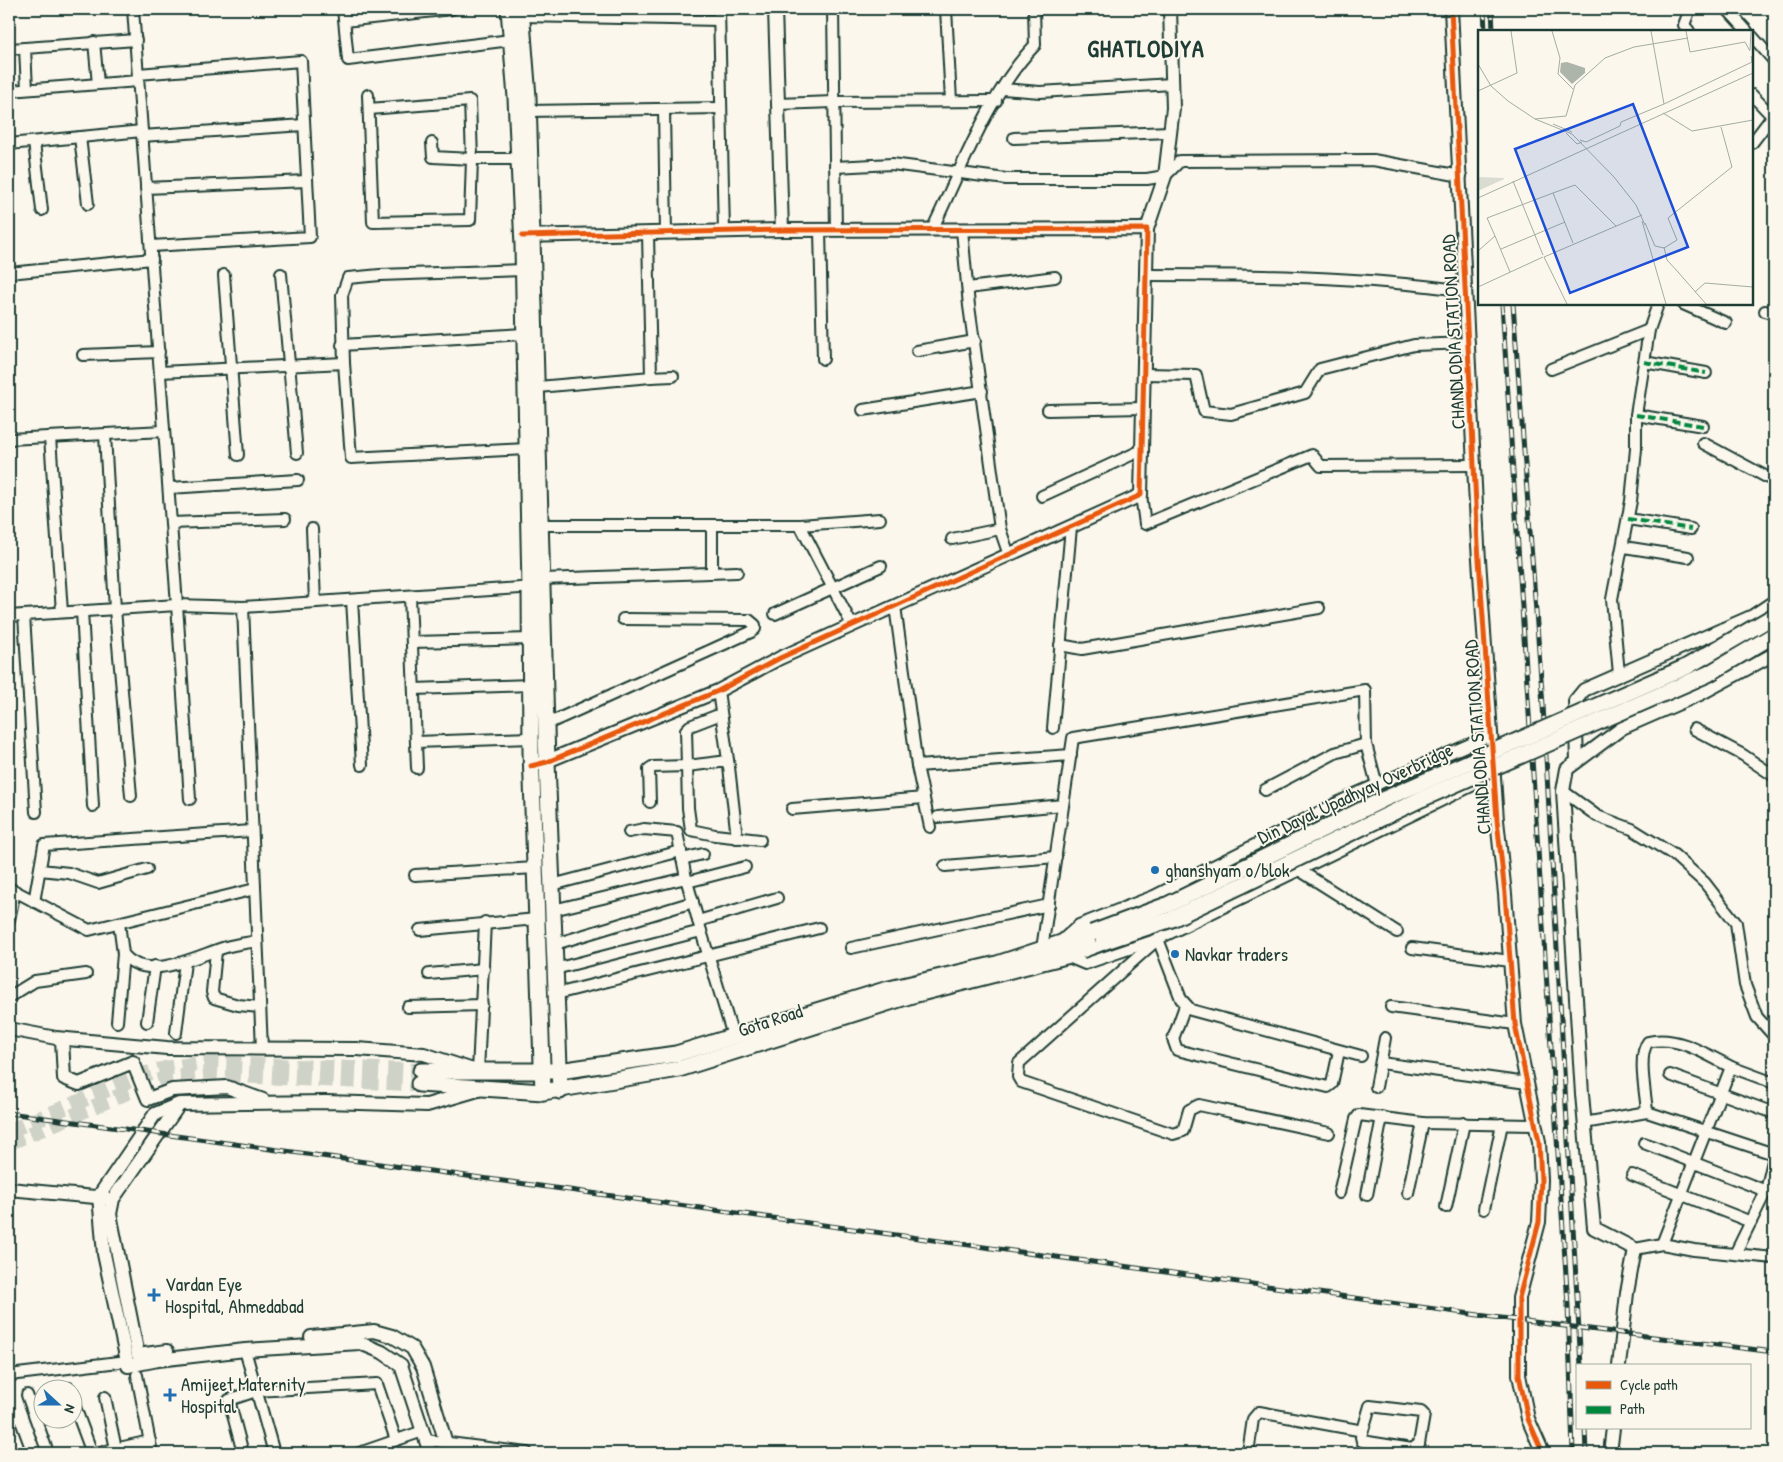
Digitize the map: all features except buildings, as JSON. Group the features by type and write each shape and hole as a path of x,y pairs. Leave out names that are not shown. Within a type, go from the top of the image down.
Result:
{"main road":[{"path":"517,11 511,40 519,159 528,236 538,387 541,525 539,584 530,639 531,766 543,1092"},
{"path":"517,11 528,111 528,236 523,270 527,449 539,584 547,724 560,1091"},
{"name":"Din Dayal Upadhyay Overbridge","path":"1098,938 1382,800 1686,667 1774,616"},
{"name":"Din Dayal Upadhyay Overbridge","path":"1062,950 1098,938 1172,920 1421,799 1708,674 1774,635"},
{"name":"Gota Road","path":"1042,949 1062,950 679,1069 560,1091 543,1092 480,1089 420,1077 478,1072 559,1070 676,1054 885,990 996,964 1042,949"}],"street":[{"path":"133,9 190,799"},
{"path":"344,9 348,60 511,40"},
{"path":"345,21 452,9"},
{"path":"719,9 724,232"},
{"path":"775,9 782,230"},
{"path":"833,9 836,230"},
{"path":"946,9 952,101"},
{"path":"932,230 996,101 1020,61 1035,45 1034,9"},
{"path":"1170,9 1173,108 1165,176 1146,230 1142,450 1144,524 1312,455 1321,466 1474,464"},
{"name":"CHANDLODIA STATION ROAD","path":"1451,9 1461,176 1474,464 1494,775 1515,1024 1535,1125 1541,1189 1538,1222 1519,1298 1519,1375 1528,1419 1543,1453"},
{"path":"1688,30 1684,25 1690,9"},
{"path":"1727,9 1747,30"},
{"path":"517,11 719,20"},
{"path":"1753,37 1774,62"},
{"path":"9,49 136,40"},
{"path":"94,42 98,84"},
{"path":"25,48 28,90"},
{"path":"9,91 98,84 138,77 301,61 310,237 151,246"},
{"path":"1003,89 1040,92 1172,84"},
{"path":"368,94 373,222 470,220 472,159 470,101 369,109"},
{"path":"1753,96 1773,115 1753,142"},
{"path":"778,104 996,101"},
{"path":"528,111 721,108"},
{"path":"664,109 666,233"},
{"path":"9,144 142,133 304,126"},
{"path":"1014,138 1170,132"},
{"path":"80,137 88,204"},
{"path":"34,142 42,210"},
{"path":"432,143 433,157 519,159"},
{"path":"835,167 892,164 1006,179 1147,179 1165,176 1180,161 1373,160 1461,176"},
{"path":"146,188 307,181"},
{"path":"528,236 782,230 1146,230"},
{"path":"820,230 823,359"},
{"path":"962,230 1000,529 1009,555"},
{"path":"648,234 651,377"},
{"path":"9,273 152,259"},
{"path":"523,270 380,274 348,278 342,294 342,345 351,458 527,449"},
{"path":"281,274 296,453"},
{"path":"224,275 238,455"},
{"path":"1146,275 1274,276 1425,285 1466,290"},
{"path":"968,288 1054,277"},
{"path":"1619,674 1612,600 1624,547 1628,519 1636,449 1636,415 1648,330 1658,305"},
{"path":"1685,305 1726,323"},
{"path":"1551,369 1648,330"},
{"path":"342,345 524,334"},
{"path":"918,351 975,341"},
{"path":"1144,374 1196,375 1204,411 1230,414 1305,393 1320,369 1414,346 1469,343"},
{"path":"83,355 159,352"},
{"path":"1644,362 1706,373"},
{"path":"160,372 344,363"},
{"path":"538,387 673,376"},
{"path":"863,410 982,390"},
{"path":"1048,410 1143,408"},
{"path":"1636,415 1703,426"},
{"path":"9,439 164,431"},
{"path":"105,435 115,609 132,796"},
{"path":"50,437 62,612"},
{"path":"1703,443 1774,482"},
{"path":"1042,496 1142,450"},
{"path":"169,488 298,480"},
{"path":"531,766 548,762 718,691 780,658 1142,496"},
{"path":"171,523 285,519"},
{"path":"541,525 800,525 880,519"},
{"path":"1628,519 1691,529"},
{"path":"712,525 712,572"},
{"path":"800,525 852,625"},
{"path":"1053,728 1070,527"},
{"path":"312,529 315,602"},
{"path":"952,539 1000,529"},
{"path":"1624,547 1688,557"},
{"path":"775,614 881,566"},
{"path":"9,616 177,605 243,607 410,596 539,584 712,572 738,572"},
{"path":"410,596 417,768"},
{"path":"352,600 362,765"},
{"path":"1577,761 1575,701 1584,690 1753,616 1774,602"},
{"path":"895,606 918,766 930,827"},
{"path":"243,607 262,1048"},
{"path":"1060,645 1082,649 1319,608"},
{"path":"82,611 93,806"},
{"path":"24,615 36,812"},
{"path":"547,724 751,632 756,628 756,624 749,620 623,618"},
{"path":"412,642 530,639"},
{"path":"1774,654 1700,694 1622,728 1567,769 1563,791 1584,1123 1594,1228 1635,1249 1662,1244 1774,1258"},
{"path":"414,689 531,685"},
{"path":"1042,949 1073,738 1365,690 1366,744 1376,785"},
{"path":"718,691 736,838"},
{"path":"721,714 690,726 686,730 688,808 691,830 760,840"},
{"path":"1694,729 1744,755 1774,776"},
{"path":"1491,735 1376,785 1282,830 1154,896 1079,925 1062,950 1085,964 1158,938 1494,775"},
{"path":"416,742 531,738"},
{"path":"1265,790 1335,754 1366,744"},
{"path":"918,766 1071,755"},
{"path":"650,802 649,769 652,767 687,766 728,761"},
{"path":"1563,791 1597,816 1632,829 1674,855 1705,883 1736,923 1745,985 1757,1017 1774,1036"},
{"path":"792,809 924,798"},
{"path":"938,817 1064,805"},
{"path":"628,832 644,830 677,832 686,880 733,1036"},
{"path":"1282,830 1299,870 1397,932"},
{"path":"34,902 44,845 252,831"},
{"path":"552,885 681,855 703,854"},
{"path":"945,866 1056,857"},
{"path":"414,875 535,868"},
{"path":"553,910 745,868"},
{"path":"40,870 69,873 98,883 147,869"},
{"path":"9,920 12,890 89,930 255,889"},
{"path":"555,968 700,926 777,898"},
{"path":"555,944 693,902"},
{"path":"851,948 1049,905"},
{"path":"420,930 484,922 536,919"},
{"path":"117,1022 123,954 119,922"},
{"path":"9,1029 62,1039 175,1048 357,1050 424,1054 478,1072 484,969 484,922"},
{"path":"556,994 819,928"},
{"path":"1158,938 1185,1006 1191,1010 1361,1056"},
{"path":"1158,938 1019,1063 1018,1077 1021,1082 1173,1134 1183,1131 1190,1110 1199,1105 1329,1133"},
{"path":"123,954 135,963 166,967 257,941"},
{"path":"1412,948 1510,961"},
{"path":"216,952 212,992 214,998 238,1005 260,1007"},
{"path":"176,1033 185,962"},
{"path":"147,1022 155,966"},
{"path":"429,974 484,969"},
{"path":"9,997 35,981 86,974"},
{"path":"408,1007 482,1005"},
{"path":"1185,1006 1173,1039 1177,1050 1328,1087 1332,1084 1339,1051"},
{"path":"1391,1007 1515,1024"},
{"path":"1376,1087 1385,1038"},
{"path":"62,1039 64,1078 79,1084 133,1062 148,1099 172,1090 226,1087 271,1103"},
{"path":"1647,1112 1642,1057 1648,1042 1668,1042 1692,1047 1731,1067 1774,1083"},
{"path":"1381,1064 1527,1083"},
{"path":"1662,1244 1731,1067"},
{"path":"1670,1075 1774,1113"},
{"path":"152,1453 104,1254 99,1196 155,1114 179,1104 326,1102 427,1106 480,1089"},
{"path":"131,1363 110,1214 113,1199 179,1104"},
{"path":"1584,1123 1647,1112 1774,1155 1766,1190 1735,1254"},
{"path":"1339,1194 1356,1119 1363,1114 1422,1123 1535,1125"},
{"path":"1367,1195 1382,1117"},
{"path":"1408,1193 1422,1123"},
{"path":"1446,1207 1464,1123"},
{"path":"1484,1209 1502,1124"},
{"path":"1644,1143 1766,1190"},
{"path":"1632,1175 1750,1222"},
{"path":"9,1189 99,1196 113,1199"},
{"path":"1619,1364 1626,1293 1635,1249"},
{"path":"131,1363 374,1331 392,1336 412,1348 423,1367 447,1448"},
{"path":"9,1376 244,1350 360,1343 382,1352 401,1365 430,1453"},
{"path":"244,1350 274,1453"},
{"path":"243,1453 228,1400 256,1391 377,1384 396,1440"},
{"path":"27,1395 48,1453"},
{"path":"105,1397 116,1449"},
{"path":"1370,1406 1421,1412 1424,1415 1419,1444 1416,1447 1412,1449 1367,1448 1361,1437 1370,1406"},
{"path":"1248,1453 1253,1419 1259,1412 1358,1430"},
{"path":"9,1423 20,1453"},
{"path":"82,1426 92,1453"},
{"path":"1610,1453 1613,1430"},
{"path":"359,1453 396,1440 424,1435 447,1448 527,1453"},
{"path":"97,1453 150,1442"}],"tunnel":[{"path":"9,1131 145,1074 167,1068 203,1063 421,1071"},
{"path":"9,1143 147,1084 168,1078 205,1074 419,1084"}],"railway":[{"path":"1484,9 1485,30"},
{"path":"1492,9 1493,30"},
{"path":"1502,305 1568,1305 1573,1453"},
{"path":"1513,305 1543,705 1581,1364"},
{"path":"9,1113 1493,1317 1774,1352"},
{"path":"1585,1430 1586,1453"}],"marked path":[{"path":"1644,362 1706,373"},
{"path":"1636,415 1703,426"},
{"path":"1628,519 1691,529"}],"cycle path":[{"path":"1451,9 1478,545 1497,820 1515,1024 1539,1142 1541,1180 1539,1222 1519,1298 1519,1375 1528,1419 1543,1453"},
{"path":"522,236 782,230 1147,229 1141,495 780,658 718,691 547,762 531,766"}],"place":[{"name":"ghanshyam o/blok","path":"1155,870"},
{"name":"Navkar traders","path":"1175,954"},
{"name":"Vardan Eye Hospital, Ahmedabad","path":"154,1295"},
{"name":"Amijeet Maternity Hospital","path":"170,1395"}],"district":[{"name":"GHATLODIYA","path":"1146,49"}]}
